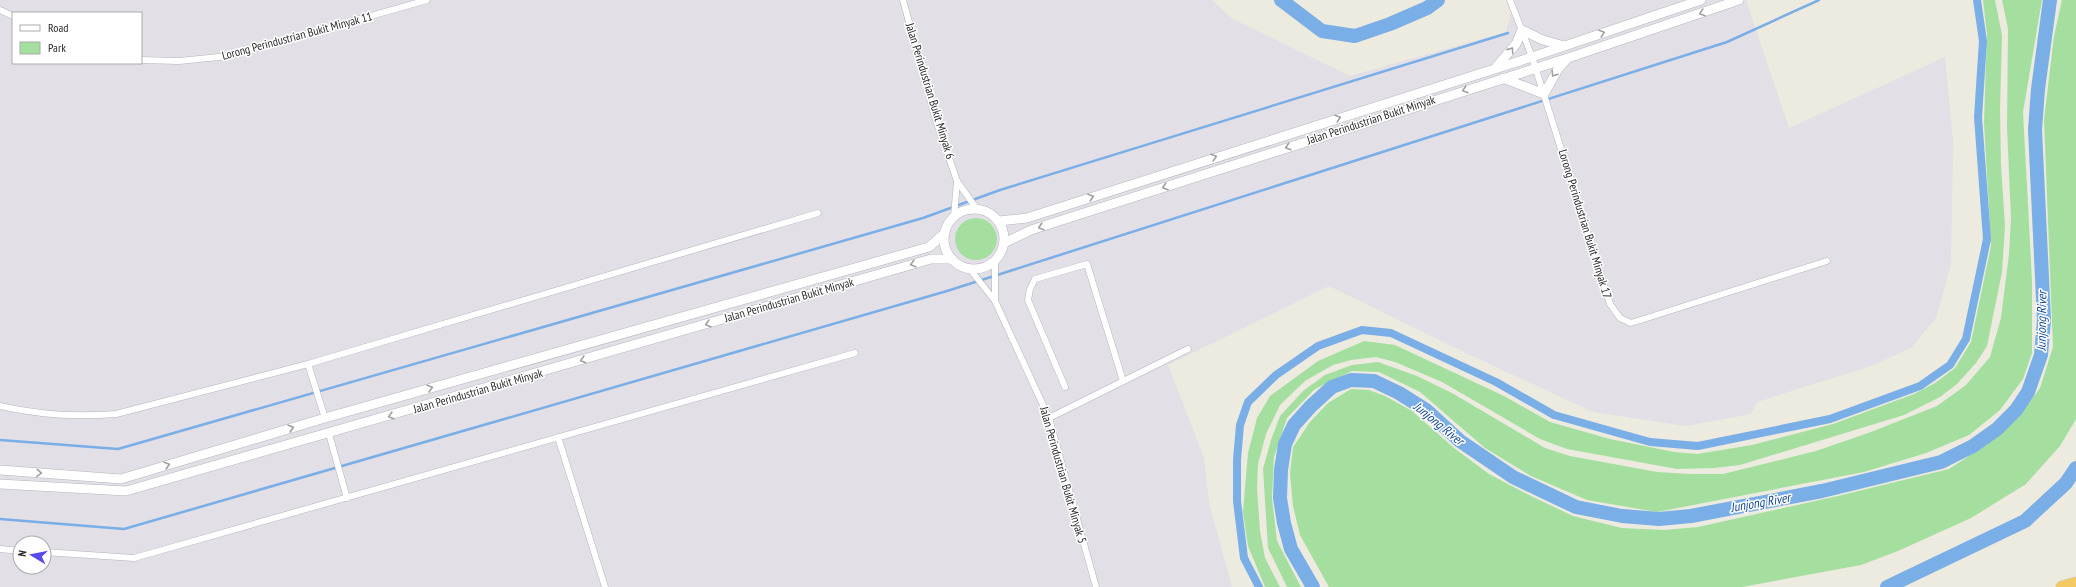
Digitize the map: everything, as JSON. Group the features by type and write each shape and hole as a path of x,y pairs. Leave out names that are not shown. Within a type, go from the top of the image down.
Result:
{"highway":[{"path":"2062,587 2076,583"}],"main road":[{"name":"Jalan Perindustrian Bukit Minyak","path":"999,221 1027,218 1496,67 1532,57 1701,0"},
{"name":"Jalan Perindustrian Bukit Minyak","path":"1004,243 1031,230 1535,67 1568,58 1739,0"},
{"path":"1496,67 1516,44 1522,30 1543,40 1565,46"},
{"path":"1502,78 1545,98 1558,69 1568,58"},
{"path":"975,205 993,214 999,221 1005,235 1001,253 995,266 978,269 971,272 952,259 947,251 945,233 954,212 968,209 975,205"},
{"name":"Jalan Perindustrian Bukit Minyak","path":"0,470 121,479 324,414 929,246 945,233"},
{"name":"Jalan Perindustrian Bukit Minyak","path":"0,484 126,491 330,437 932,259 952,259"}],"street":[{"name":"Lorong Perindustrian Bukit Minyak 11","path":"142,60 179,61 229,56 427,0"},
{"name":"Jalan Perindustrian Bukit Minyak 6","path":"903,0 935,117 957,181"},
{"name":"Lorong Perindustrian Bukit Minyak 17","path":"1510,0 1532,57 1610,304 1620,318 1631,323 1827,261"},
{"path":"0,10 12,16"},
{"path":"957,181 975,205"},
{"path":"954,212 957,181"},
{"path":"0,406 36,414 85,416 116,414 308,364 818,213"},
{"path":"1064,388 1032,313 1028,300 1030,288 1035,279 1087,264 1123,381"},
{"path":"995,266 995,301"},
{"path":"971,272 995,301"},
{"name":"Jalan Perindustrian Bukit Minyak 5","path":"995,301 1049,418 1096,587"},
{"path":"1049,418 1188,349"},
{"path":"52,553 134,558 855,353"},
{"path":"308,364 324,414"},
{"path":"330,437 347,498"},
{"path":"558,437 606,587"},
{"path":"0,549 12,550"}],"shaded area":[{"path":"0,0 1212,0 1231,18 1350,76 1506,32 1514,0 1746,0 1789,128 1945,57 1953,141 1951,264 1936,318 1911,348 1871,366 1757,402 1751,414 1686,426 1593,412 1470,355 1329,286 1168,365 1204,458 1209,503 1232,587 0,587"}],"green space":[{"path":"1983,0 1995,0 2002,35 2000,110 2001,165 2005,226 2002,272 1987,346 1976,363 1957,384 1940,397 1904,415 1740,465 1714,468 1677,469 1567,449 1540,439 1442,382 1395,362 1376,357 1351,360 1333,365 1305,381 1280,405 1266,434 1258,464 1257,489 1260,531 1265,558 1280,587 1265,587 1248,546 1243,512 1248,453 1257,418 1270,396 1318,361 1364,341 1395,345 1504,396 1550,422 1610,439 1674,452 1697,454 1752,445 1833,424 1914,394 1935,383 1955,368 1971,342 1991,246 1984,122 1987,34"},
{"path":"2002,0 2042,0 2023,112 2032,280 2032,353 2023,379 2000,410 1969,435 1926,453 1864,472 1657,512 1587,500 1531,476 1485,448 1420,392 1379,372 1352,371 1315,389 1287,418 1274,457 1272,498 1277,541 1301,587 1287,587 1268,548 1263,469 1271,440 1280,416 1303,391 1325,375 1352,365 1378,362 1417,376 1452,393 1545,448 1570,456 1657,472 1691,474 1723,474 1816,451 1871,432 1937,406 1966,385 1990,357 2001,318 2009,254 2011,218 2007,127 2008,29"},
{"path":"2062,0 2076,0 2076,419 2060,446 2026,484 1971,518 1898,551 1861,565 1742,587 1329,587 1300,535 1293,506 1290,474 1293,447 1310,422 1328,403 1351,389 1369,390 1385,396 1412,411 1454,448 1489,474 1531,496 1573,516 1622,528 1664,530 1698,527 1838,496 1949,469 1986,445 2018,418 2040,388 2053,347 2044,120 2054,36"},
{"path":"972,218 980,218 988,221 994,227 997,239 994,251 988,257 980,260 972,260 964,257 958,251 955,243 955,235 958,227 964,221"}],"waterway":[{"path":"1281,0 1322,31 1355,36 1390,24 1427,8 1438,0"},
{"path":"0,519 124,529 947,291 1727,42 1819,0"},
{"path":"1259,587 1244,558 1237,501 1237,460 1240,425 1248,402 1276,375 1318,346 1362,330 1391,333 1496,382 1554,415 1650,442 1698,446 1830,419 1920,386 1950,365 1966,339 1987,239 1978,117 1983,41 1977,0"},
{"name":"Junjong River","path":"1313,587 1291,549 1284,523 1280,498 1281,470 1285,444 1294,425 1311,406 1332,387 1351,380 1374,381 1399,393 1426,410 1460,441 1513,477 1576,507 1622,516 1659,519 1691,516 1822,491 1941,462 1973,446 1997,429 2016,410 2028,392 2041,355 2044,320 2035,130 2038,89 2050,0"},
{"path":"0,440 118,449 923,218 1000,190 1508,33"},
{"path":"1887,587 2025,521 2066,483 2076,468"}]}
